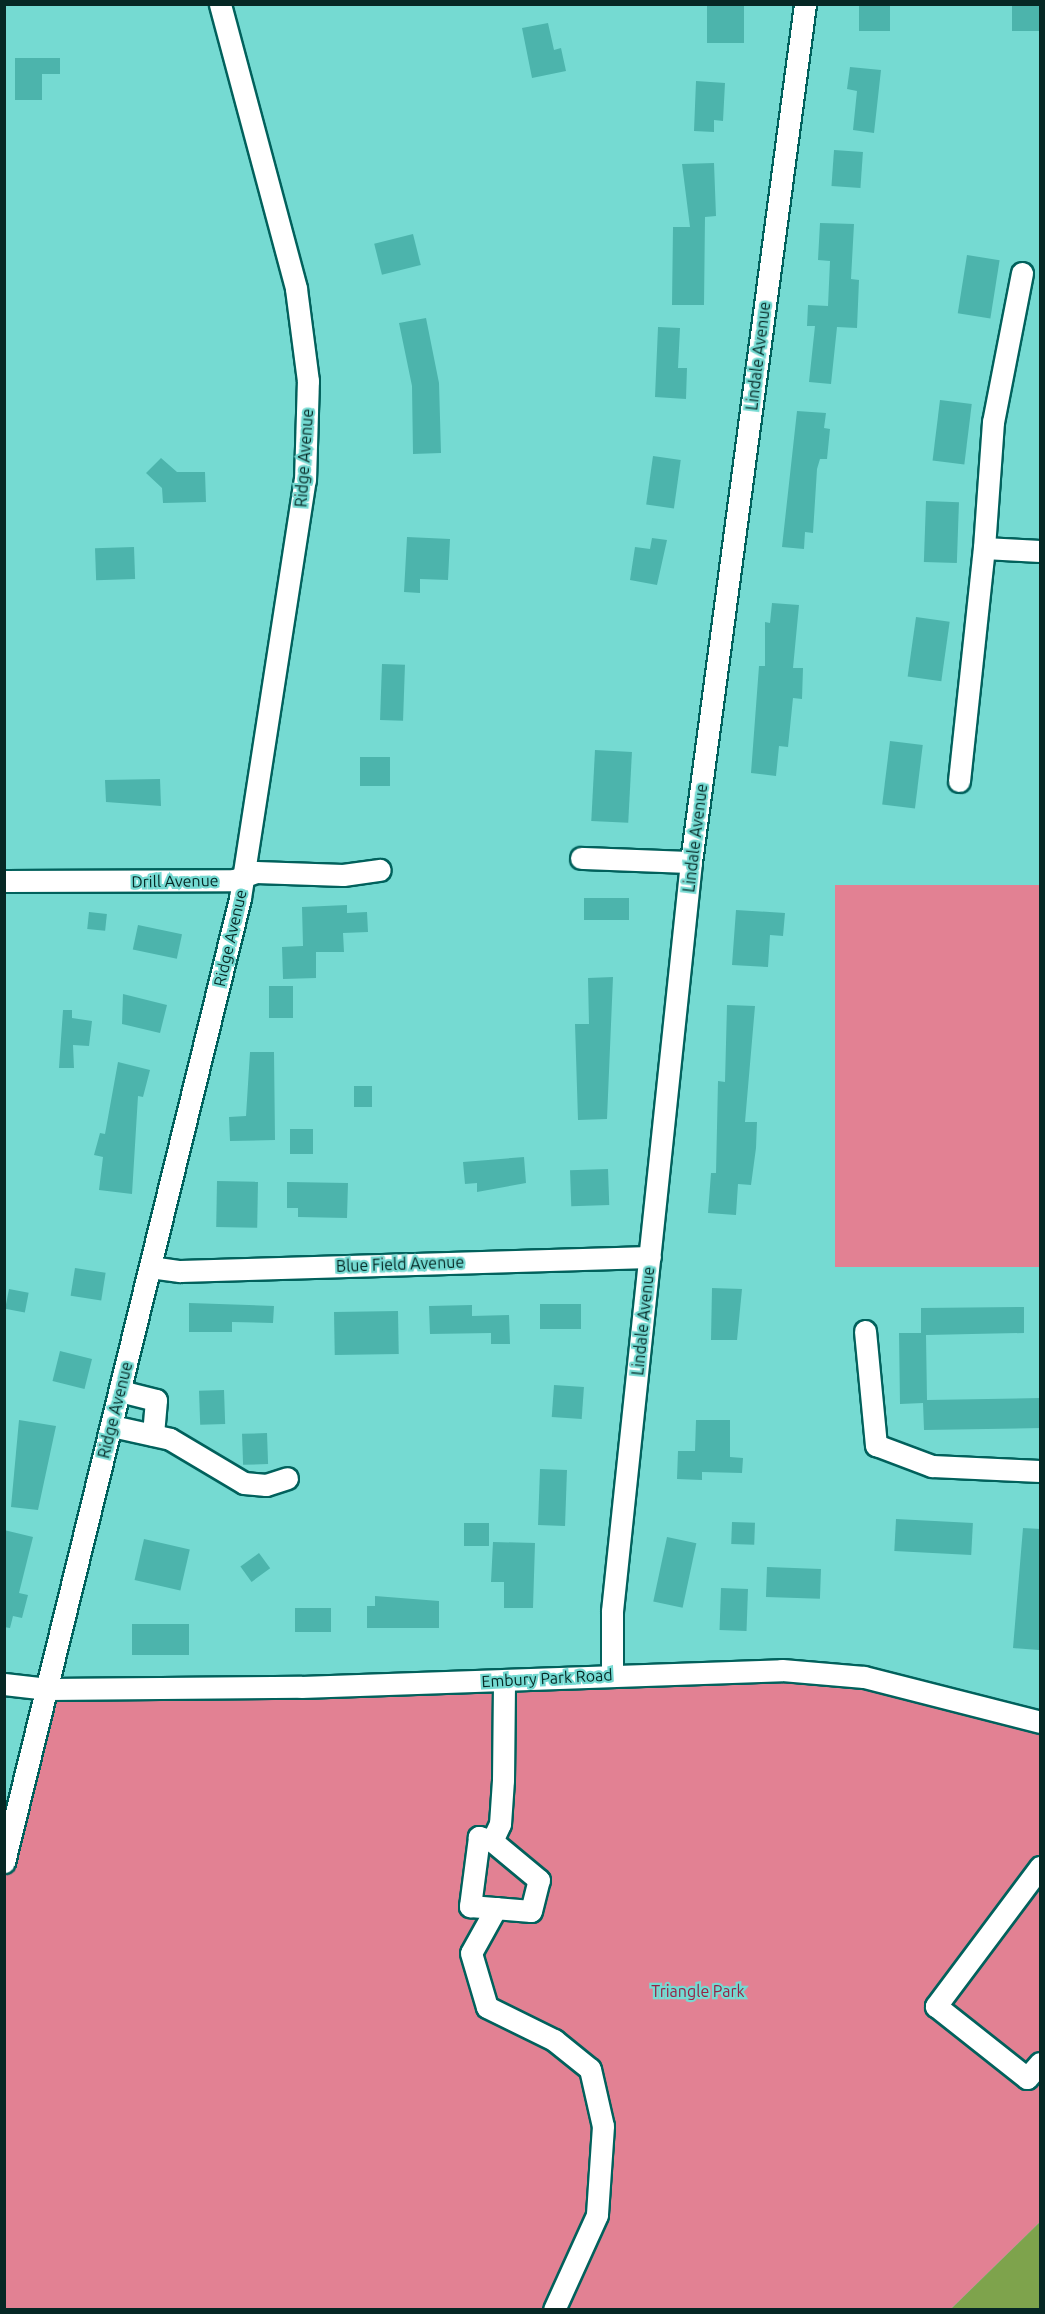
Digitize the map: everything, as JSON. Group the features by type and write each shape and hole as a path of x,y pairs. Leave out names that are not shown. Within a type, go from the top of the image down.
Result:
{"street":[{"name":"Ridge Avenue","path":"4,1862 48,1689 244,876 305,480 308,381 296,288 220,4"},
{"name":"Lindale Avenue","path":"612,1674 612,1611 692,862 806,4"},
{"path":"959,781 984,548 993,422 1022,273"},
{"path":"984,548 1041,551"},
{"path":"581,858 692,862"},
{"name":"Drill Avenue","path":"4,881 244,876 380,870"},
{"name":"Blue Field Avenue","path":"150,1267 180,1271 650,1257"},
{"path":"865,1331 876,1445 932,1466 1041,1471"},
{"path":"120,1390 156,1400 153,1435"},
{"path":"112,1426 170,1439 244,1483 266,1485 287,1478"},
{"name":"Embury Park Road","path":"4,1684 48,1689 504,1680 612,1674 782,1670 864,1677 1041,1722"},
{"path":"492,1841 501,1813 504,1680"},
{"path":"479,1838 492,1841 539,1880 531,1911 470,1906 479,1838"},
{"path":"1038,1875 936,2006 1027,2078 1041,2063"},
{"path":"496,1908 471,1953 487,2007 554,2040 590,2069 603,2126 597,2215 554,2310"}],"green space":[{"path":"835,885 1040,885 1040,1267 835,1267"},
{"name":"Triangle Park","path":"782,1670 1040,1722 1040,2222 951,2309 5,2310 5,1862 48,1689"}],"shaded area":[{"path":"1040,2222 1040,2309 951,2309"}],"building":[{"path":"707,4 744,4 744,43 707,43"},
{"path":"859,4 890,4 890,31 859,31"},
{"path":"1012,4 1040,4 1040,31 1012,31"},
{"path":"548,23 554,50 561,48 566,71 532,78 522,28"},
{"path":"15,58 60,58 60,74 42,74 42,100 15,100"},
{"path":"850,67 881,70 874,133 853,130 857,91 847,89"},
{"path":"696,81 725,83 723,121 714,120 714,132 694,131"},
{"path":"834,150 863,152 860,188 831,186"},
{"path":"714,163 716,216 705,217 704,305 672,305 673,227 690,227 682,164"},
{"path":"820,223 854,224 851,279 859,280 857,328 837,327 831,384 809,382 815,326 807,326 808,305 828,306 830,261 818,260"},
{"path":"413,234 421,265 382,275 374,244"},
{"path":"967,255 1000,260 990,318 958,313"},
{"path":"426,318 439,383 441,453 413,454 412,386 399,323"},
{"path":"658,327 680,328 678,368 687,368 686,399 655,397"},
{"path":"940,400 972,404 964,464 933,461"},
{"path":"797,411 826,413 824,428 830,429 827,459 820,459 817,469 813,533 805,532 804,549 782,547"},
{"path":"653,456 681,460 674,508 646,505"},
{"path":"161,458 177,472 205,472 206,502 163,503 162,488 146,473"},
{"path":"926,501 959,502 957,563 924,562"},
{"path":"407,537 450,539 448,580 420,579 420,593 404,592"},
{"path":"652,538 667,540 657,585 630,580 635,547 650,549"},
{"path":"134,547 135,579 96,580 95,548"},
{"path":"772,603 799,605 793,668 803,668 802,699 793,698 788,747 779,746 776,776 751,773 759,666 765,666 765,622 770,623"},
{"path":"916,617 950,622 941,681 908,676"},
{"path":"382,664 405,665 403,721 380,720"},
{"path":"890,741 923,745 915,809 882,805"},
{"path":"595,750 632,752 628,823 591,821"},
{"path":"360,757 390,757 390,786 360,786"},
{"path":"160,779 161,806 106,802 105,780"},
{"path":"584,898 629,898 629,920 584,920"},
{"path":"347,905 347,913 367,912 368,932 343,933 344,952 316,952 316,978 283,979 282,947 303,946 302,907"},
{"path":"736,910 785,913 783,936 770,935 768,967 732,965"},
{"path":"89,912 107,914 105,931 87,929"},
{"path":"138,925 182,934 177,959 133,949"},
{"path":"613,977 607,1119 578,1120 575,1024 589,1024 588,978"},
{"path":"269,986 293,986 293,1018 269,1018"},
{"path":"123,994 167,1005 160,1033 122,1024"},
{"path":"727,1005 755,1006 745,1122 757,1122 756,1148 751,1185 738,1184 736,1215 708,1213 711,1173 716,1173 718,1081 725,1082"},
{"path":"63,1010 72,1010 72,1018 92,1021 89,1046 73,1045 74,1068 59,1068"},
{"path":"250,1052 274,1052 275,1140 230,1141 229,1117 246,1116"},
{"path":"118,1062 150,1070 143,1097 138,1096 132,1194 99,1190 103,1157 94,1155 100,1133 105,1134"},
{"path":"354,1086 372,1086 372,1107 354,1107"},
{"path":"290,1129 313,1129 313,1154 290,1154"},
{"path":"524,1157 526,1183 477,1192 477,1183 465,1184 463,1162"},
{"path":"608,1169 609,1205 571,1206 570,1170"},
{"path":"217,1181 258,1182 257,1228 216,1227"},
{"path":"287,1182 348,1183 347,1218 298,1217 298,1208 287,1208"},
{"path":"75,1268 106,1273 101,1301 71,1296"},
{"path":"712,1288 742,1289 737,1340 711,1340"},
{"path":"9,1289 29,1293 25,1312 5,1309"},
{"path":"189,1303 274,1306 273,1323 232,1322 232,1332 189,1332"},
{"path":"540,1304 581,1304 581,1329 540,1329"},
{"path":"472,1305 472,1316 509,1315 510,1344 491,1344 491,1333 430,1334 429,1306"},
{"path":"1024,1307 1024,1333 926,1335 927,1400 1041,1398 1041,1428 924,1430 923,1403 900,1404 899,1333 921,1333 921,1308"},
{"path":"398,1311 399,1354 335,1355 334,1312"},
{"path":"60,1351 92,1359 85,1389 53,1381"},
{"path":"554,1385 584,1387 582,1419 552,1417"},
{"path":"224,1390 225,1424 200,1425 199,1391"},
{"path":"19,1420 56,1426 38,1510 11,1507"},
{"path":"696,1420 730,1420 730,1457 743,1458 742,1473 702,1472 702,1480 677,1479 678,1451 695,1451"},
{"path":"267,1433 268,1464 243,1465 242,1434"},
{"path":"540,1469 567,1470 565,1526 538,1525"},
{"path":"896,1519 973,1523 971,1555 894,1551"},
{"path":"732,1522 755,1523 754,1545 731,1544"},
{"path":"464,1523 489,1523 489,1546 464,1546"},
{"path":"1023,1528 1041,1529 1039,1650 1013,1648"},
{"path":"4,1530 33,1537 19,1593 28,1595 22,1618 13,1616 10,1628 4,1627"},
{"path":"667,1537 696,1543 683,1608 653,1602"},
{"path":"144,1539 190,1550 180,1590 135,1580"},
{"path":"493,1542 535,1543 533,1608 504,1608 504,1582 491,1582"},
{"path":"259,1553 270,1568 252,1582 240,1567"},
{"path":"767,1567 821,1569 820,1599 766,1597"},
{"path":"721,1588 748,1589 747,1631 720,1630"},
{"path":"375,1596 439,1601 439,1628 367,1628 367,1606 375,1606"},
{"path":"295,1608 331,1608 331,1632 295,1632"},
{"path":"132,1624 189,1624 189,1655 132,1655"}]}
